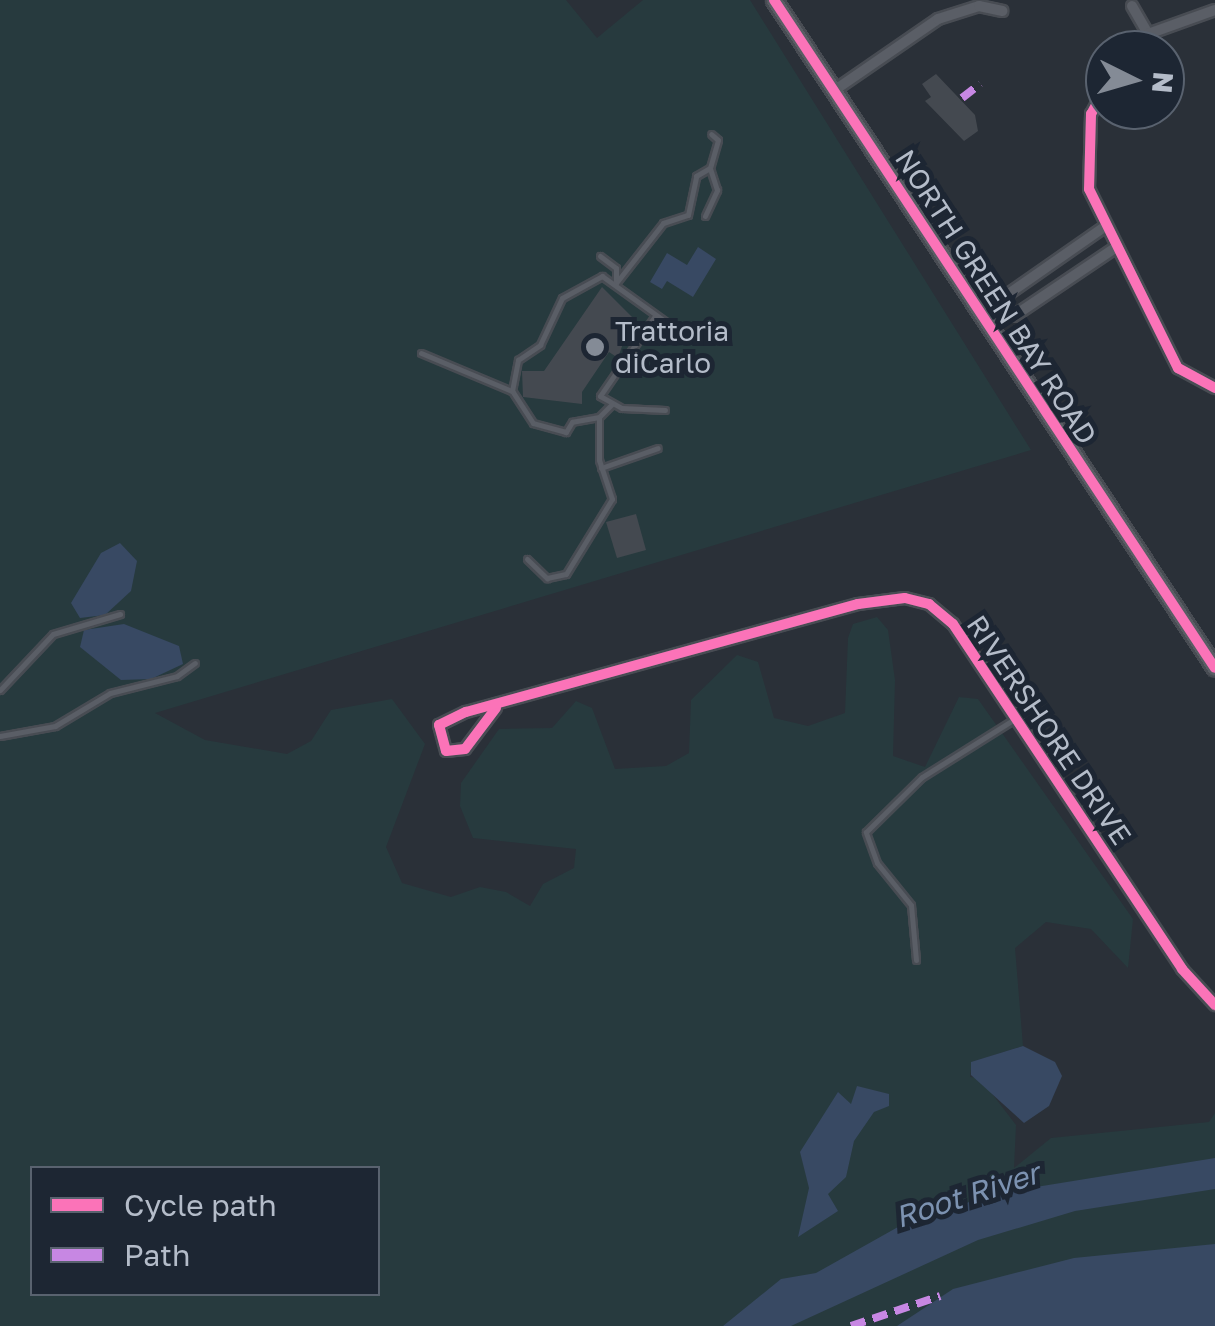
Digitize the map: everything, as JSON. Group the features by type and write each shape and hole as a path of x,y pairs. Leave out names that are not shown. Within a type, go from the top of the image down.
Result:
{"street":[{"name":"NORTH GREEN BAY ROAD","path":"774,0 993,315 1215,668"},
{"path":"834,90 938,19 980,6 1002,11"},
{"path":"1132,6 1146,30"},
{"path":"1159,30 1215,10"},
{"path":"1089,130 1085,158 1103,228 1178,368 1215,388"},
{"path":"1103,228 1004,297 993,315 1014,316 1115,248"},
{"name":"RIVERSHORE DRIVE","path":"496,708 464,748 446,751 439,724 858,604 906,598 953,624 1182,968 1215,1005"}],"lane":[{"path":"704,216 717,190 710,168 718,143 711,134"},
{"path":"616,283 662,222 688,214 696,176 710,168"},
{"path":"600,256 616,268 619,294 680,332"},
{"path":"512,391 518,360 540,345 562,298 592,277 616,283"},
{"path":"655,316 600,396 612,404 666,410"},
{"path":"421,353 512,391 542,427 566,432 572,422 599,417 612,404"},
{"path":"526,560 547,578 573,568 612,499 601,468 599,417"},
{"path":"601,468 658,448"},
{"path":"0,690 54,634 120,614"},
{"path":"0,736 56,726 110,693 177,676 195,664"},
{"path":"916,960 911,905 877,863 866,832 899,795 1016,718"}],"green space":[{"path":"0,0 566,0 597,38 643,0 750,0 1031,450 155,713 205,740 287,754 311,741 331,710 392,699 425,744 386,847 402,883 451,897 480,887 506,892 530,906 543,884 574,868 576,849 473,838 460,806 461,783 499,729 552,728 576,701 592,708 615,769 666,766 689,753 691,700 737,655 758,662 774,718 808,726 845,713 848,638 853,624 877,617 888,630 895,680 893,756 925,767 959,697 978,699 1133,919 1128,968 1091,929 1046,922 1015,948 1023,1046 972,1062 970,1077 980,1078 1016,1125 1014,1168 1051,1138 1209,1122 1215,1113 1215,1326 0,1326"}],"water":[{"path":"698,247 716,259 693,297 667,281 662,289 650,282 667,253 687,265"},
{"path":"120,543 137,561 131,591 105,615 80,618 71,603 101,553"},
{"path":"124,624 179,646 183,664 151,679 121,680 80,647 84,630"},
{"path":"1023,1046 1055,1062 1062,1076 1049,1106 1024,1123 971,1075 971,1062"},
{"path":"857,1086 889,1094 889,1106 874,1112 854,1141 846,1177 828,1194 838,1211 798,1237 809,1188 800,1152 838,1092 851,1104"},
{"path":"1215,1158 1215,1189 1075,1211 978,1240 791,1326 723,1326 781,1279 816,1273 898,1227 992,1194"},
{"path":"1215,1244 1215,1326 897,1326 953,1289 1074,1258"}],"building":[{"path":"936,74 975,115 978,131 964,141 925,101 931,97 922,84"},
{"name":"Trattoria diCarlo","path":"602,287 632,317 618,358 609,352 582,392 582,404 523,397 522,371 544,371"},
{"path":"636,514 646,550 617,558 606,522"}],"marked path":[{"path":"962,98 980,84"},
{"path":"851,1326 940,1296"}],"cycle path":[{"path":"774,0 1215,668"},
{"path":"1091,130 1089,189 1178,368 1215,388"},
{"path":"496,708 465,749 446,751 439,725 466,712 858,604 905,598 929,604 953,624 1182,969 1215,1005"}],"place":[{"name":"Trattoria diCarlo","path":"595,347"}],"water label":[{"name":"Root River","path":"967,1195"}]}
